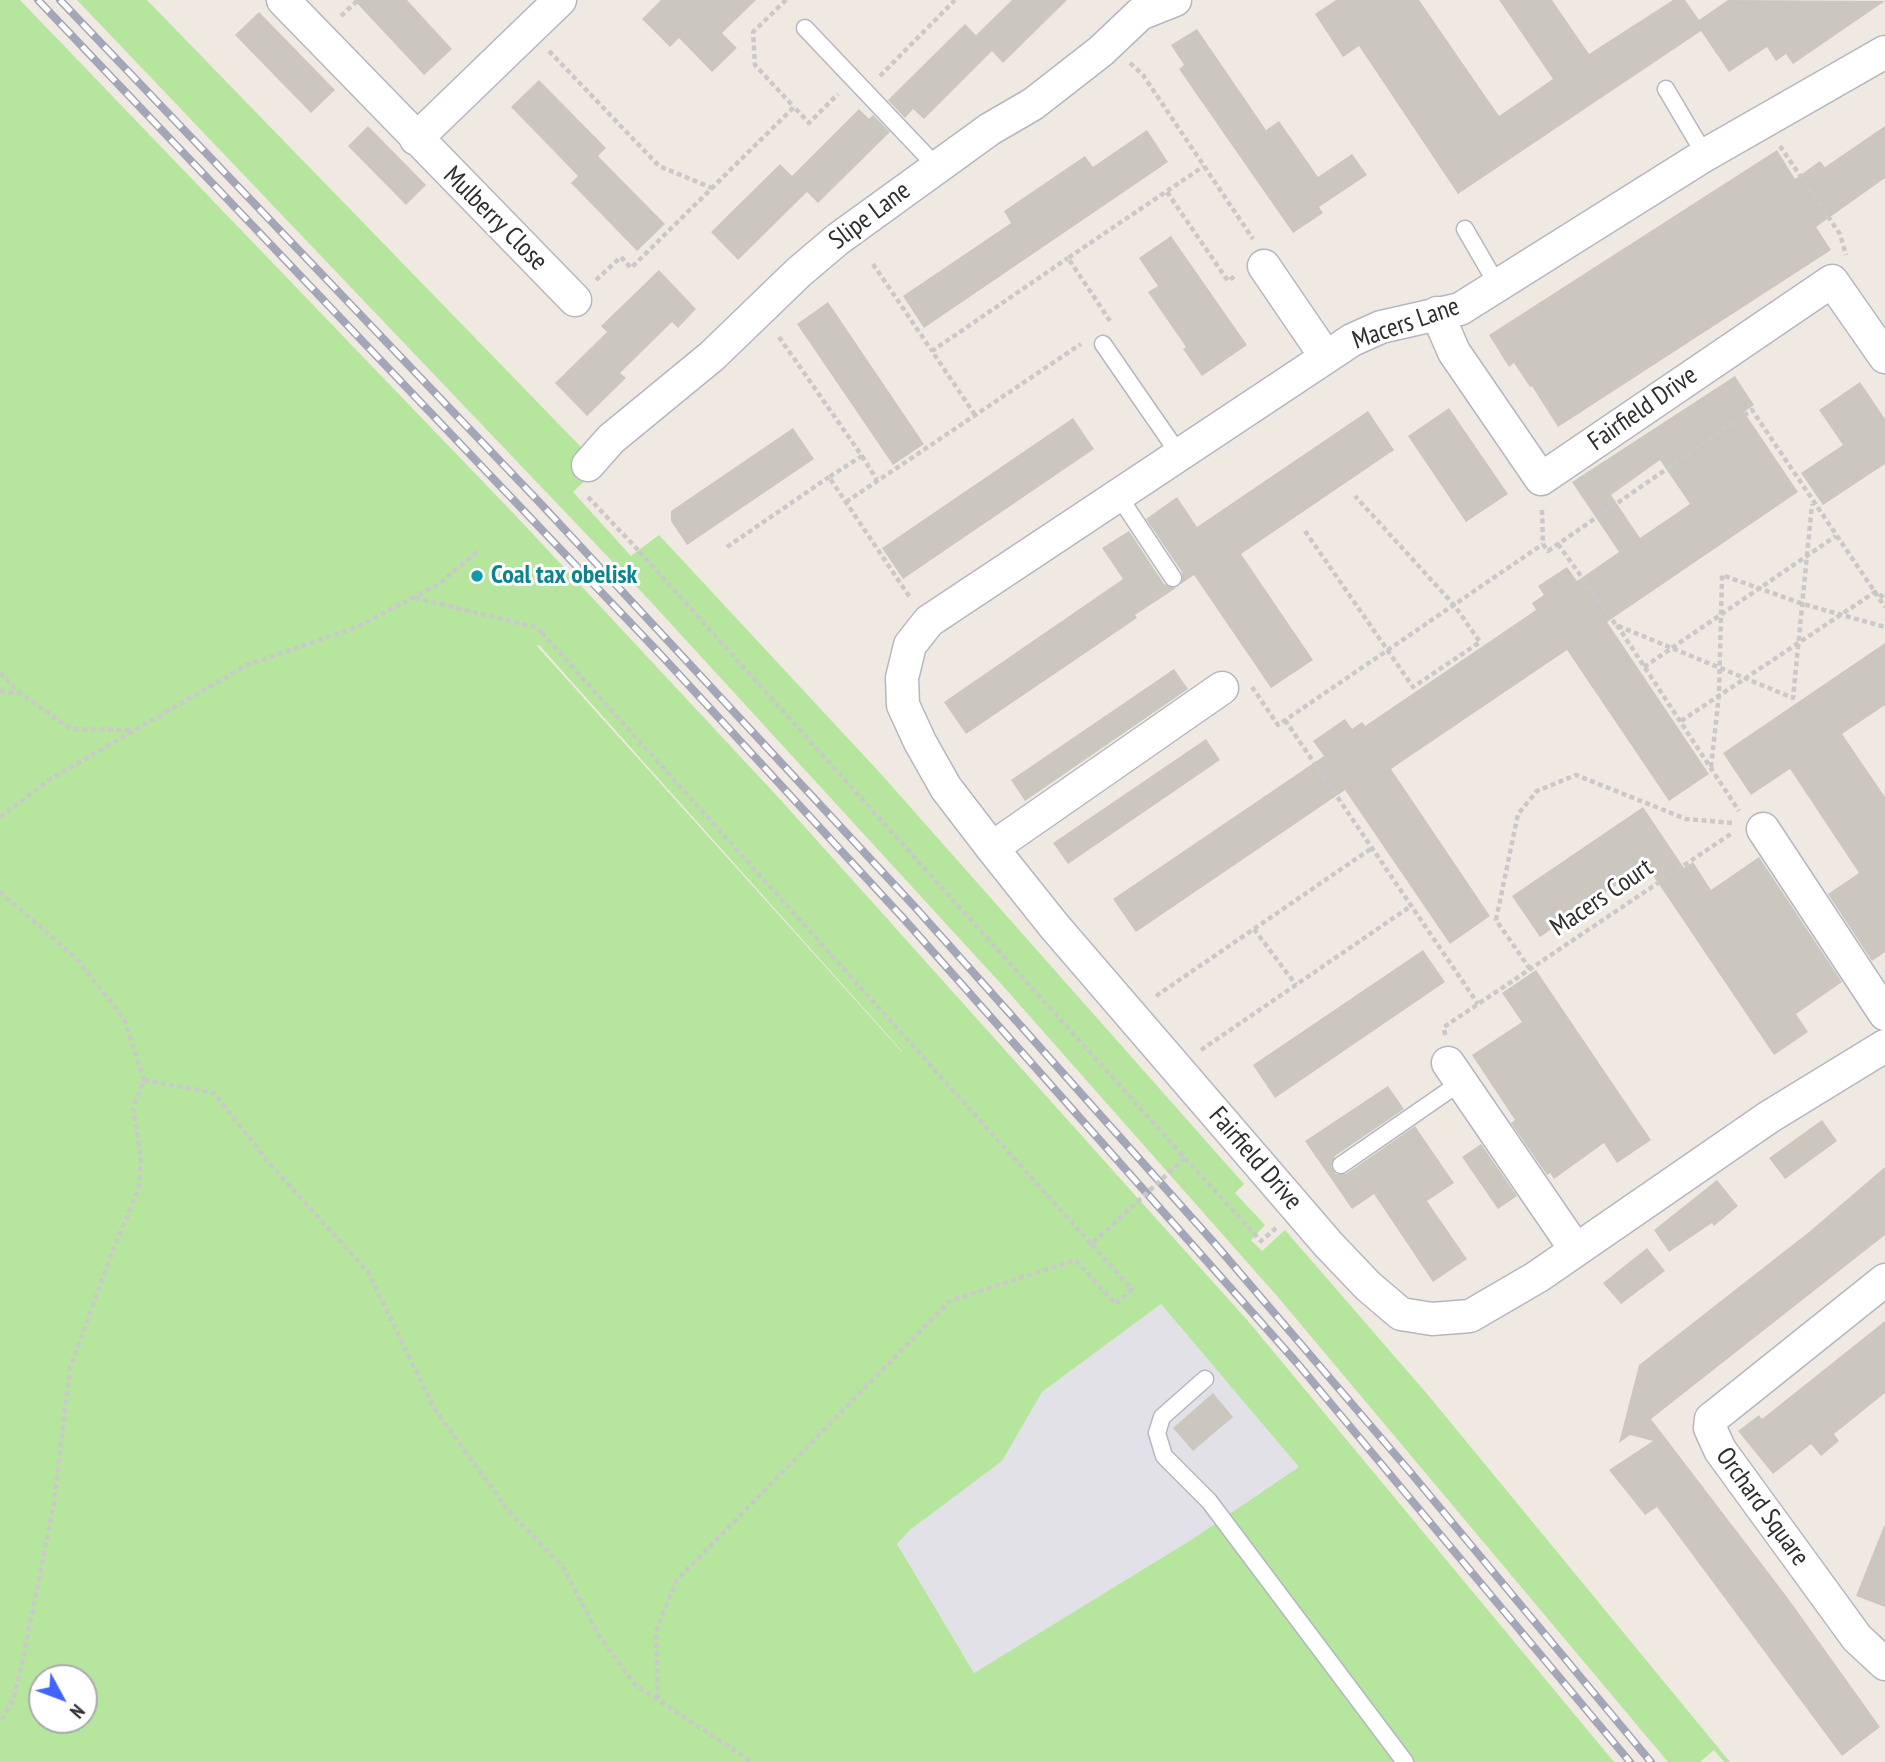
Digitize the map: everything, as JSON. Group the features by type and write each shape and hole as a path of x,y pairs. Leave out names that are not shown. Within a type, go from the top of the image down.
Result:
{"street":[{"name":"Mulberry Close","path":"283,0 575,300"},
{"path":"416,139 560,0"},
{"name":"Slipe Lane","path":"586,479 611,439 712,356 799,272 937,167 990,129 1033,104 1109,43 1136,7 1175,0"},
{"name":"Macers Lane","path":"910,646 929,621 1352,340 1381,327 1460,309 1705,155 1885,52"},
{"path":"1263,262 1326,357"},
{"path":"1832,281 1885,358"},
{"name":"Fairfield Drive","path":"1437,313 1454,352 1541,479 1832,281"},
{"name":"Fairfield Drive","path":"910,646 902,678 907,718 946,788 992,848 1130,1014 1328,1244 1368,1286 1401,1314 1432,1319 1470,1316 1576,1250 1769,1117 1885,1046"},
{"path":"992,848 1222,688"},
{"path":"1755,826 1885,1014"},
{"path":"1455,1072 1576,1250"},
{"name":"Orchard Square","path":"1885,1280 1711,1419 1710,1428 1720,1450 1857,1638 1885,1664"}],"lane":[{"path":"805,29 937,167"},
{"path":"1666,89 1705,155"},
{"path":"1465,229 1498,286"},
{"path":"1097,338 1179,454"},
{"path":"1118,495 1173,578"},
{"path":"1340,1165 1455,1072"},
{"path":"1205,1380 1162,1417 1157,1433 1164,1456 1209,1500 1405,1762"}],"path":[{"path":"786,0 753,32 755,65 809,123 840,92 856,100 955,0"},
{"path":"943,0 949,6"},
{"path":"529,29 659,166 712,188"},
{"path":"1109,43 1143,75 1204,166 1263,262 1227,281 1167,192"},
{"path":"575,300 621,257 631,268 794,107"},
{"path":"1764,122 1840,234 1846,256 1832,281"},
{"path":"932,351 1204,166"},
{"path":"846,502 975,415 1097,338 1112,324 1068,258"},
{"path":"873,264 975,415"},
{"path":"779,337 877,481"},
{"path":"1222,688 1244,674 1278,725 1543,544 1548,551 1752,410 1885,607"},
{"path":"727,547 862,456"},
{"path":"829,478 929,621"},
{"path":"586,479 638,550 1255,1235"},
{"path":"1305,531 1413,687 1480,642 1454,605 1355,496"},
{"path":"1616,625 1719,670 1793,698 1812,504"},
{"path":"1644,667 1836,536"},
{"path":"1558,544 1711,767 1755,826"},
{"path":"0,817 51,778 247,665 357,627 437,585 477,552"},
{"path":"1711,767 1719,695 1723,575 1803,604 1885,627"},
{"path":"1875,592 1885,598"},
{"path":"1681,721 1875,592"},
{"path":"415,598 535,627 542,633 1132,1289 1116,1304 1075,1260 950,1301 677,1581 656,1630 658,1699"},
{"path":"0,673 20,693 71,729 133,730"},
{"path":"0,691 20,693"},
{"path":"1285,720 1478,1004"},
{"path":"1530,970 1496,920 1518,814 1537,791 1576,775 1686,818 1719,824 1755,826"},
{"name":"Macers Court","path":"1455,1072 1444,1027 1755,826"},
{"path":"1130,1014 1372,848"},
{"path":"0,892 77,959 124,1019 144,1080 133,1108 141,1160 139,1187 70,1368 54,1503 13,1700 0,1723"},
{"path":"1176,1067 1411,906"},
{"path":"1254,929 1296,985"},
{"path":"144,1080 214,1093 269,1163 368,1272 434,1408 507,1509 563,1567 598,1634 634,1684 752,1762"},
{"path":"1091,1244 1185,1158"}],"shaded area":[{"path":"1161,1304 1300,1467 1191,1540 974,1673 897,1544 1042,1392"}],"green space":[{"path":"0,0 20,0 515,515 778,797 1248,1321 1614,1762 0,1762","holes":["539,645 902,1052 537,646","1161,1304 1299,1467 1191,1540 974,1673 897,1544 911,1529 1002,1461 1042,1392"]},
{"path":"77,0 147,0 581,447 582,458 594,472 573,492 631,556 659,535 881,774 1244,1184 1235,1193 1265,1225 1251,1240 1262,1251 1285,1230 1428,1395 1730,1762 1724,1762 1714,1750 1700,1762 1668,1762 1277,1296 1003,986 651,602"}],"building":[{"path":"354,0 407,0 452,49 424,75"},
{"path":"661,0 756,0 722,33 737,48 712,72 679,38 670,47 642,19"},
{"path":"1012,0 1067,0 1003,63 992,51 924,119 913,109 905,118 888,100 965,24 976,35"},
{"path":"1336,0 1419,0 1499,116 1553,79 1499,0 1552,0 1589,54 1673,0 1685,0 1699,20 1728,0 1885,1 1793,64 1786,54 1776,61 1767,47 1729,72 1701,31 1458,194 1359,46 1343,57 1315,14"},
{"path":"259,12 335,90 311,113 235,35"},
{"path":"1197,29 1266,130 1279,121 1318,177 1352,154 1367,175 1319,207 1323,213 1293,233 1179,69 1184,65 1171,45"},
{"path":"539,80 606,148 598,156 665,224 637,251 571,183 578,176 511,107"},
{"path":"859,109 869,119 873,115 890,132 818,203 807,192 738,260 711,232 780,164 792,176"},
{"path":"368,126 426,185 406,205 348,146"},
{"path":"1885,126 1885,178 1816,227 1831,250 1558,427 1532,386 1530,387 1514,363 1509,367 1489,335 1777,150 1795,179 1820,161 1825,167"},
{"path":"1147,130 1168,162 924,328 903,296 1011,223 1004,211 1085,156 1093,167"},
{"path":"1171,236 1247,345 1202,376 1183,349 1186,347 1148,292 1158,286 1139,258"},
{"path":"659,270 696,309 678,328 672,322 620,373 626,378 587,416 555,383 607,332 601,326"},
{"path":"828,302 924,444 893,465 797,324"},
{"path":"1735,376 1754,405 1744,412 1798,492 1607,622 1709,774 1669,801 1567,650 1391,769 1490,916 1450,944 1345,790 1136,932 1113,899 1324,756 1313,741 1345,719 1352,729 1362,722 1365,726 1536,610 1532,603 1544,595 1538,586 1567,567 1577,581 1619,552 1572,482","holes":["1660,460 1690,504 1640,538 1611,495"]},
{"path":"1860,382 1885,419 1885,464 1823,505 1801,473 1843,445 1819,410"},
{"path":"1449,408 1508,494 1466,522 1408,436"},
{"path":"1368,411 1394,450 1241,554 1313,660 1271,688 1194,575 1181,584 1182,572 1146,519 1177,497 1197,527"},
{"path":"1073,418 1094,449 903,579 882,548"},
{"path":"793,428 814,459 687,545 671,521 671,511"},
{"path":"1129,531 1164,584 1176,588 1135,615 1137,618 966,734 944,702 1123,579 1102,548"},
{"path":"1885,643 1885,705 1842,734 1885,797 1885,952 1872,961 1828,894 1859,873 1790,769 1751,795 1723,753"},
{"path":"1174,669 1188,689 1025,801 1011,780"},
{"path":"1206,739 1220,760 1068,864 1053,843"},
{"path":"1643,807 1684,868 1693,862 1711,890 1759,857 1842,982 1796,1014 1808,1032 1774,1055 1646,865 1540,937 1512,896"},
{"path":"1423,950 1445,982 1275,1098 1253,1065"},
{"path":"1536,970 1651,1140 1617,1163 1604,1143 1554,1179 1550,1173 1547,1175 1511,1123 1515,1120 1472,1055 1522,1022 1502,993"},
{"path":"1388,1086 1404,1109 1335,1156 1331,1167 1336,1174 1346,1174 1415,1126 1454,1183 1427,1201 1467,1259 1433,1282 1374,1194 1352,1209 1305,1141"},
{"path":"1822,1120 1837,1141 1785,1179 1769,1158"},
{"path":"1481,1144 1517,1196 1498,1209 1462,1157"},
{"path":"1885,1167 1885,1235 1651,1419 1787,1597 1880,1727 1842,1756 1657,1507 1645,1515 1609,1470 1653,1441 1630,1435 1619,1443 1639,1365 1809,1232"},
{"path":"1717,1180 1738,1206 1714,1226 1712,1223 1669,1252 1654,1230"},
{"path":"1647,1248 1665,1271 1621,1304 1603,1283"},
{"path":"1885,1321 1885,1393 1834,1434 1839,1441 1821,1456 1811,1444 1773,1474 1738,1431 1759,1415 1762,1419"},
{"path":"1213,1393 1233,1417 1193,1451 1173,1428"},
{"path":"1885,1526 1885,1607 1856,1596"}],"railway":[{"path":"38,0 661,655 903,918 1297,1363 1630,1762"},
{"path":"60,0 541,504 914,906 1216,1245 1411,1473 1651,1762"}],"place":[{"name":"Coal tax obelisk","path":"477,576"}]}
